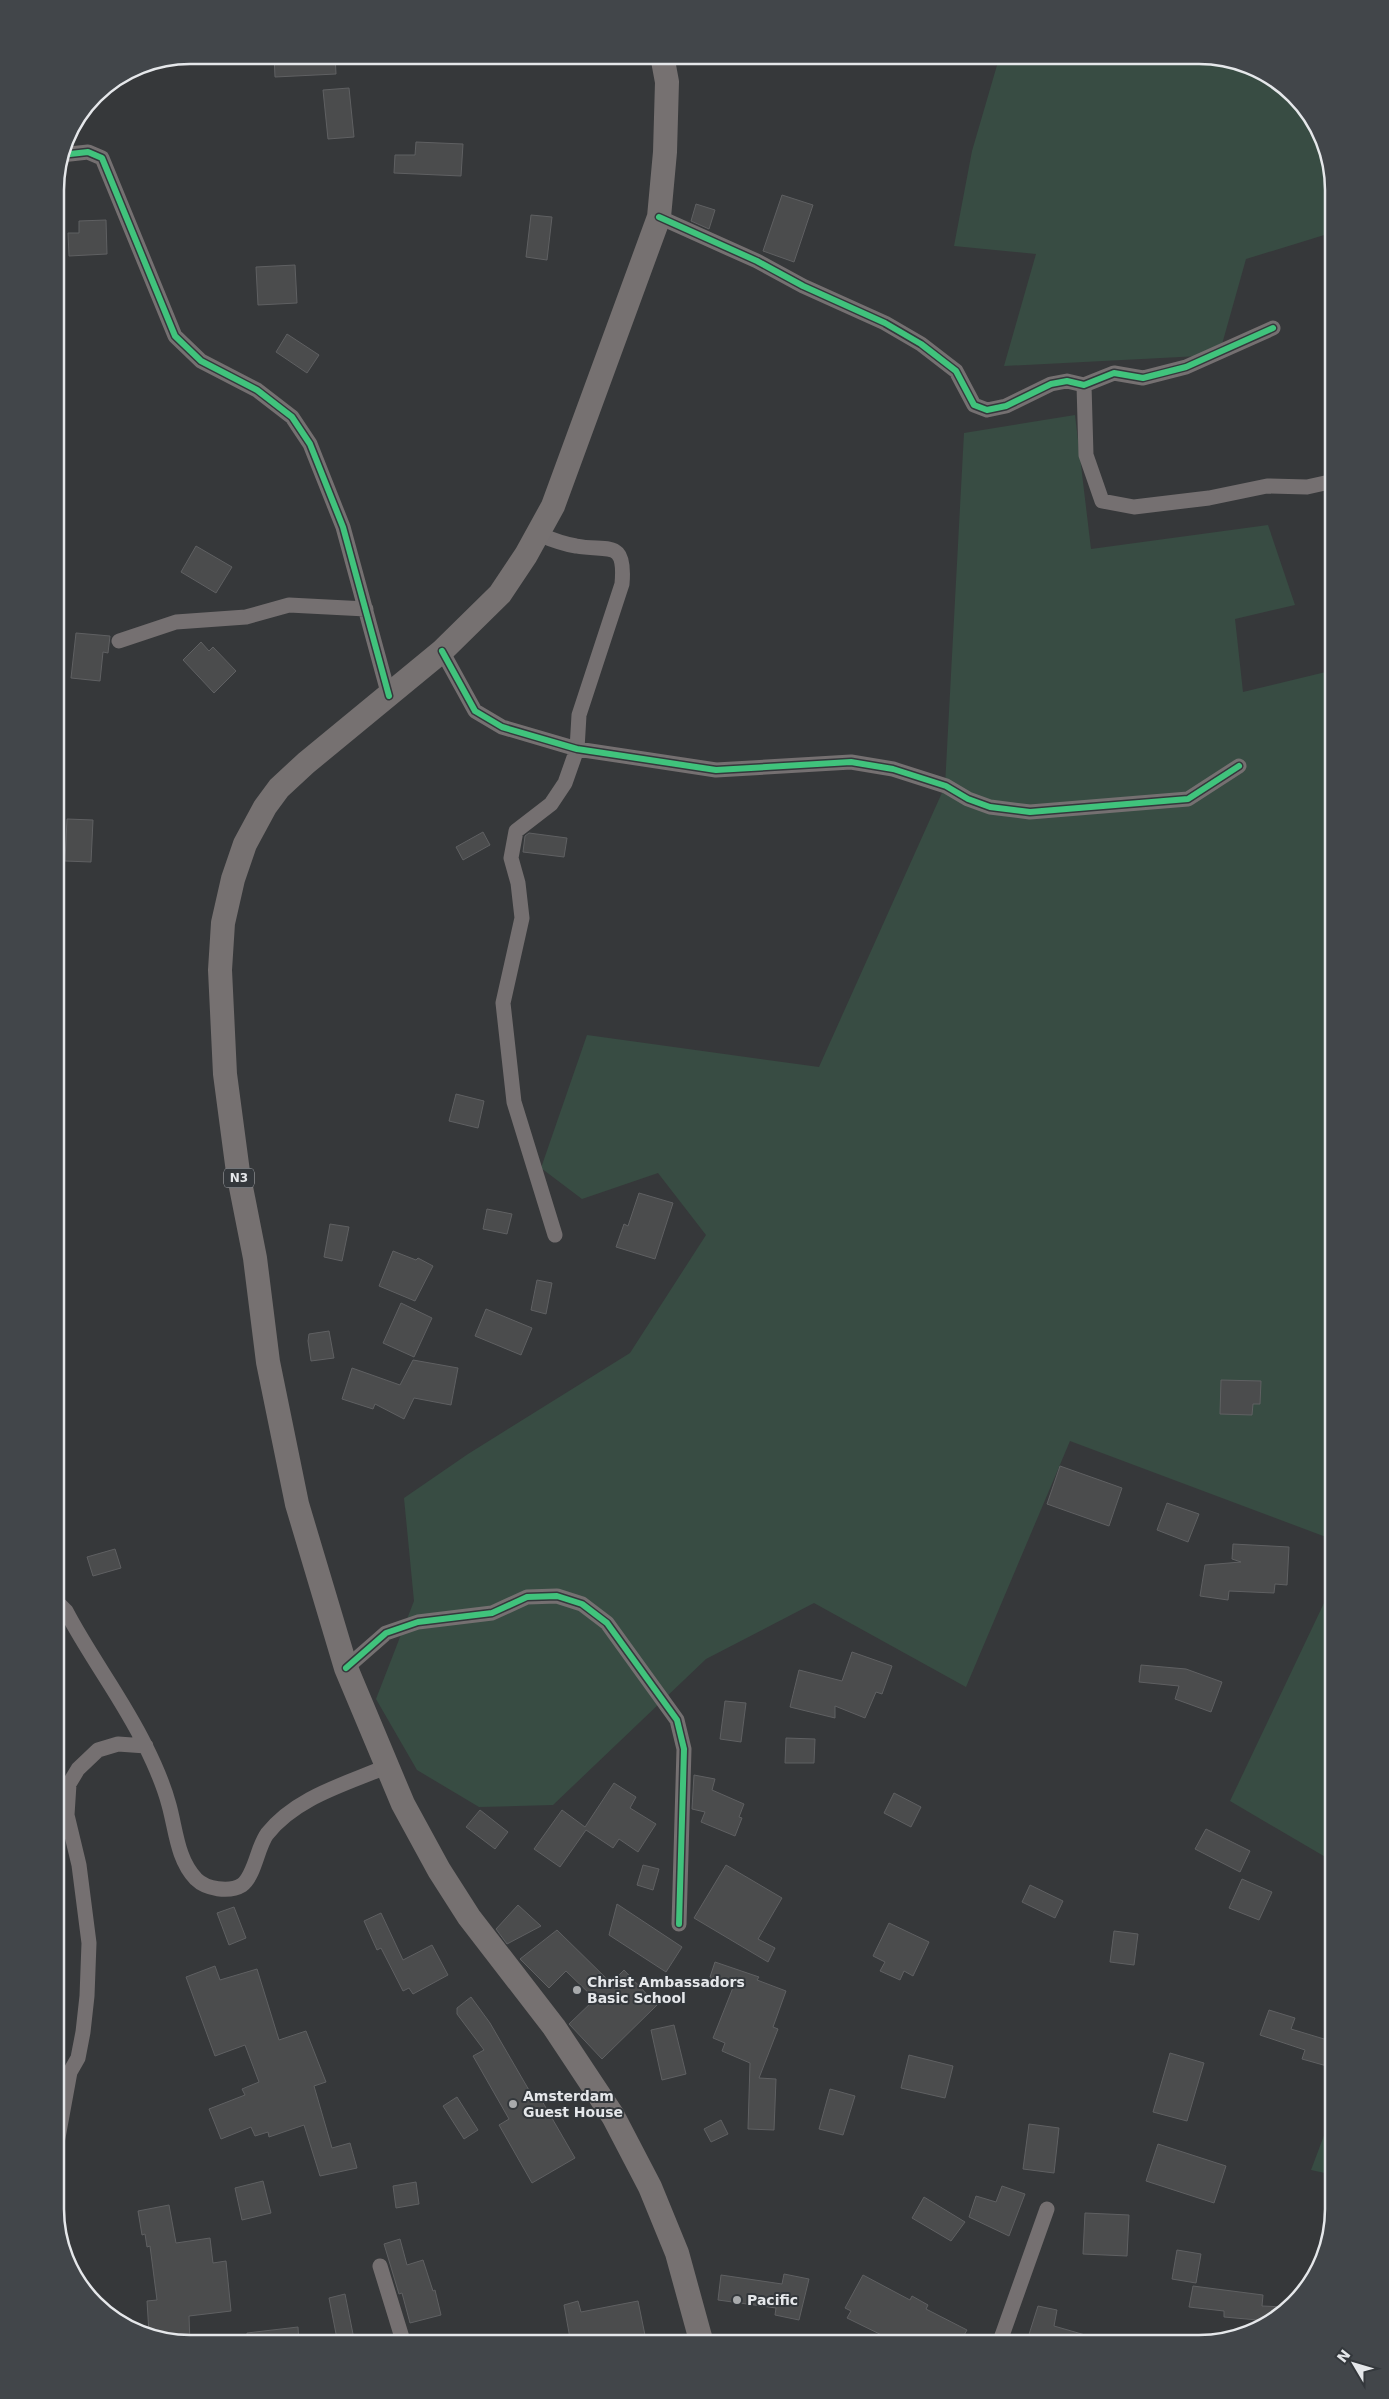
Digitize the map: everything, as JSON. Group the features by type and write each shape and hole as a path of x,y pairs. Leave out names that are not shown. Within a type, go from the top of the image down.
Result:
{"main road":[{"name":"N3","path":"664,64 667,82 665,152 659,218 553,506 538,534 500,594 442,650 279,788 255,823 233,879 223,923 220,970 225,1074 238,1172 255,1258 268,1362 297,1504 346,1668 403,1804 439,1870 469,1917 554,2026 613,2116 650,2187 677,2253 700,2335"}],"street":[{"path":"69,154 88,152 102,158 175,336 201,361 257,390 292,417 310,444 343,527 389,696"},
{"path":"659,218 757,261 803,286 884,323 921,344 956,371 974,404 987,410 1006,406 1051,384 1066,381 1084,385 1114,373 1143,378 1186,367 1273,328"},
{"path":"1084,385 1086,455 1102,501 1134,507 1209,498 1268,486 1307,487 1325,483"},
{"path":"538,534 577,547 608,547 620,555 624,565 622,584 579,715 577,749 566,783 551,804 516,831 511,858 518,883 522,918 503,1003 514,1102 554,1236"},
{"path":"119,641 176,622 246,617 289,605 366,609"},
{"path":"442,650 475,711 502,727 577,749 716,770 851,762 893,769 946,786 968,799 990,808 1030,812 1188,799 1239,766"},
{"path":"346,1668 386,1634 418,1622 492,1612 527,1597 557,1596 582,1604 608,1623 677,1720 683,1742 679,1924"},
{"path":"64,1610 146,1746 169,1804 175,1835 186,1866 198,1881 209,1887 227,1889 242,1884 254,1867 266,1836 282,1817 293,1808 388,1766"},
{"path":"64,2072 78,2058 87,1996 90,1943 79,1864 67,1816 69,1784 78,1768 98,1750 118,1744 146,1746"},
{"path":"1002,2335 1046,2209"},
{"path":"380,2266 401,2335"}],"green space":[{"path":"997,64 1207,64 1224,66 1240,70 1269,85 1294,107 1304,120 1319,149 1323,165 1325,182 1325,235 1246,259 1219,355 1004,366 1036,254 954,246 972,151"},
{"path":"1075,415 1091,549 1268,525 1295,605 1235,619 1243,692 1325,672 1325,1537 1070,1441 966,1687 814,1603 706,1659 553,1805 479,1807 417,1770 376,1699 414,1601 404,1498 468,1454 630,1353 706,1235 658,1173 582,1199 541,1168 587,1035 819,1067 945,786 964,433"},
{"path":"1325,1601 1325,1857 1230,1801"},
{"path":"1325,2133 1325,2173 1311,2170"}],"building":[{"path":"274,64 335,64 336,74 275,77"},
{"path":"349,88 354,137 328,139 323,90"},
{"path":"416,142 463,144 461,176 394,173 395,155 415,155"},
{"path":"782,195 813,205 794,262 763,251"},
{"path":"696,204 715,210 709,229 691,221"},
{"path":"531,215 552,217 547,260 526,257"},
{"path":"106,220 107,254 69,256 68,233 79,233 79,221"},
{"path":"295,265 297,303 258,305 256,267"},
{"path":"287,334 319,355 307,373 276,352"},
{"path":"196,546 232,567 216,593 181,572"},
{"path":"76,633 110,636 108,653 103,652 100,681 71,678"},
{"path":"201,642 209,651 213,647 236,671 214,693 183,660"},
{"path":"67,819 93,820 91,862 65,861"},
{"path":"483,832 490,845 463,860 456,847"},
{"path":"529,833 567,838 564,857 523,852 525,836"},
{"path":"456,1094 484,1101 478,1128 449,1121"},
{"path":"639,1193 673,1203 655,1259 616,1247 624,1224 628,1226"},
{"path":"487,1209 512,1214 507,1234 483,1229"},
{"path":"330,1224 349,1227 342,1261 324,1257"},
{"path":"393,1251 416,1260 418,1258 433,1266 415,1301 379,1286"},
{"path":"537,1280 552,1283 546,1314 531,1310"},
{"path":"401,1303 432,1318 414,1357 383,1343"},
{"path":"486,1309 532,1328 521,1355 475,1336"},
{"path":"329,1331 334,1358 311,1361 308,1341 309,1334"},
{"path":"413,1360 458,1368 451,1405 414,1398 404,1419 375,1404 373,1409 342,1399 352,1368 400,1385"},
{"path":"1221,1380 1261,1381 1260,1404 1253,1404 1252,1415 1220,1414"},
{"path":"1060,1466 1122,1488 1109,1526 1047,1504"},
{"path":"1167,1503 1199,1514 1188,1542 1157,1530"},
{"path":"1233,1544 1289,1547 1287,1585 1275,1584 1274,1593 1229,1591 1228,1600 1200,1596 1205,1565 1241,1562 1232,1559"},
{"path":"115,1549 121,1568 93,1576 87,1557"},
{"path":"852,1652 892,1666 882,1694 876,1692 865,1718 835,1706 835,1718 790,1707 799,1670 842,1681"},
{"path":"1141,1665 1186,1669 1222,1682 1211,1712 1175,1699 1179,1686 1139,1682"},
{"path":"725,1701 746,1703 741,1742 720,1739"},
{"path":"786,1738 815,1739 814,1763 785,1763"},
{"path":"694,1775 715,1779 712,1790 744,1804 739,1817 742,1818 735,1836 701,1822 705,1812 692,1809"},
{"path":"614,1783 636,1797 630,1808 656,1824 638,1852 619,1839 613,1848 586,1830 560,1867 534,1849 562,1810 585,1827"},
{"path":"894,1793 921,1807 911,1827 884,1813"},
{"path":"480,1810 508,1832 495,1849 466,1827"},
{"path":"1206,1829 1250,1851 1240,1872 1195,1849"},
{"path":"643,1865 659,1869 653,1890 637,1885"},
{"path":"726,1865 782,1898 758,1939 775,1948 768,1962 694,1918"},
{"path":"1242,1879 1272,1892 1259,1920 1229,1908"},
{"path":"1030,1885 1063,1901 1055,1918 1022,1902"},
{"path":"617,1904 682,1947 666,1972 609,1935"},
{"path":"518,1905 541,1926 507,1944 496,1929"},
{"path":"234,1907 246,1938 229,1945 217,1913"},
{"path":"381,1913 403,1960 432,1945 448,1975 413,1994 409,1988 403,1991 381,1948 377,1950 364,1921"},
{"path":"889,1923 929,1942 913,1976 904,1971 900,1980 880,1971 885,1962 873,1956"},
{"path":"557,1930 611,1983 624,1970 657,2005 602,2059 569,2024 595,1999 566,1971 549,1988 520,1959"},
{"path":"1114,1931 1138,1934 1134,1965 1110,1962"},
{"path":"715,1962 759,1977 757,1980 786,1991 773,2027 778,2029 759,2078 776,2079 774,2130 748,2129 750,2063 722,2051 725,2043 713,2038 734,1985 710,1977"},
{"path":"215,1966 220,1980 257,1969 279,2040 306,2031 326,2082 314,2086 332,2148 350,2143 357,2168 320,2176 304,2125 269,2137 268,2132 255,2136 251,2127 221,2139 209,2109 245,2095 242,2089 259,2082 245,2045 215,2056 186,1977"},
{"path":"471,1997 490,2023 533,2097 538,2094 575,2158 532,2183 499,2125 509,2119 473,2056 484,2050 457,2014 457,2008"},
{"path":"1269,2010 1295,2018 1291,2029 1325,2039 1325,2065 1302,2059 1305,2050 1260,2035"},
{"path":"674,2025 686,2074 662,2080 651,2030"},
{"path":"1170,2053 1204,2063 1187,2121 1153,2112"},
{"path":"909,2055 953,2066 945,2098 901,2088"},
{"path":"830,2089 855,2096 843,2135 819,2129"},
{"path":"457,2097 478,2130 464,2139 443,2106"},
{"path":"721,2120 728,2134 711,2142 704,2129"},
{"path":"1029,2124 1059,2128 1054,2173 1023,2169"},
{"path":"1158,2144 1226,2166 1214,2203 1146,2181"},
{"path":"263,2181 271,2213 242,2220 235,2188"},
{"path":"416,2182 419,2204 396,2208 393,2186"},
{"path":"1002,2186 1025,2194 1009,2236 969,2217 976,2196 996,2202"},
{"path":"924,2197 965,2222 951,2241 912,2218"},
{"path":"169,2205 176,2243 210,2238 213,2263 226,2261 231,2311 189,2316 190,2335 165,2333 149,2329 147,2301 157,2300 150,2246 147,2247 145,2234 142,2235 138,2211"},
{"path":"1085,2213 1129,2215 1127,2256 1083,2254"},
{"path":"400,2239 407,2265 423,2260 433,2291 435,2290 441,2315 410,2323 402,2293 399,2294 384,2244"},
{"path":"1177,2250 1201,2254 1196,2283 1172,2279"},
{"path":"784,2274 809,2279 799,2320 775,2315 776,2308 718,2300 721,2275 782,2284"},
{"path":"863,2275 910,2300 912,2296 928,2305 926,2309 967,2330 964,2335 882,2335 847,2318 851,2311 845,2308"},
{"path":"1193,2286 1263,2295 1262,2306 1278,2307 1258,2320 1224,2317 1224,2311 1189,2307"},
{"path":"345,2294 353,2335 336,2335 329,2298"},
{"path":"578,2301 581,2312 638,2301 645,2335 569,2335 564,2305"},
{"path":"1038,2306 1057,2310 1054,2326 1085,2335 1029,2335"},
{"path":"298,2327 298,2335 247,2335 247,2333"}],"cycle path":[{"path":"69,154 88,152 102,158 175,336 201,361 257,390 292,417 310,444 343,527 389,696"},
{"path":"659,217 757,261 803,286 885,323 921,344 956,371 974,405 987,410 1006,406 1051,384 1067,381 1084,385 1114,373 1143,378 1186,367 1273,328"},
{"path":"442,651 475,711 502,727 577,749 716,770 851,762 893,769 946,786 968,799 990,807 1030,812 1188,799 1239,766"},
{"path":"346,1668 386,1633 418,1622 492,1613 527,1597 557,1596 582,1604 607,1623 677,1720 684,1749 679,1924"}],"place":[{"name":"Christ Ambassadors Basic School","path":"577,1990"},
{"name":"Amsterdam Guest House","path":"513,2104"},
{"name":"Pacific","path":"737,2300"}]}
